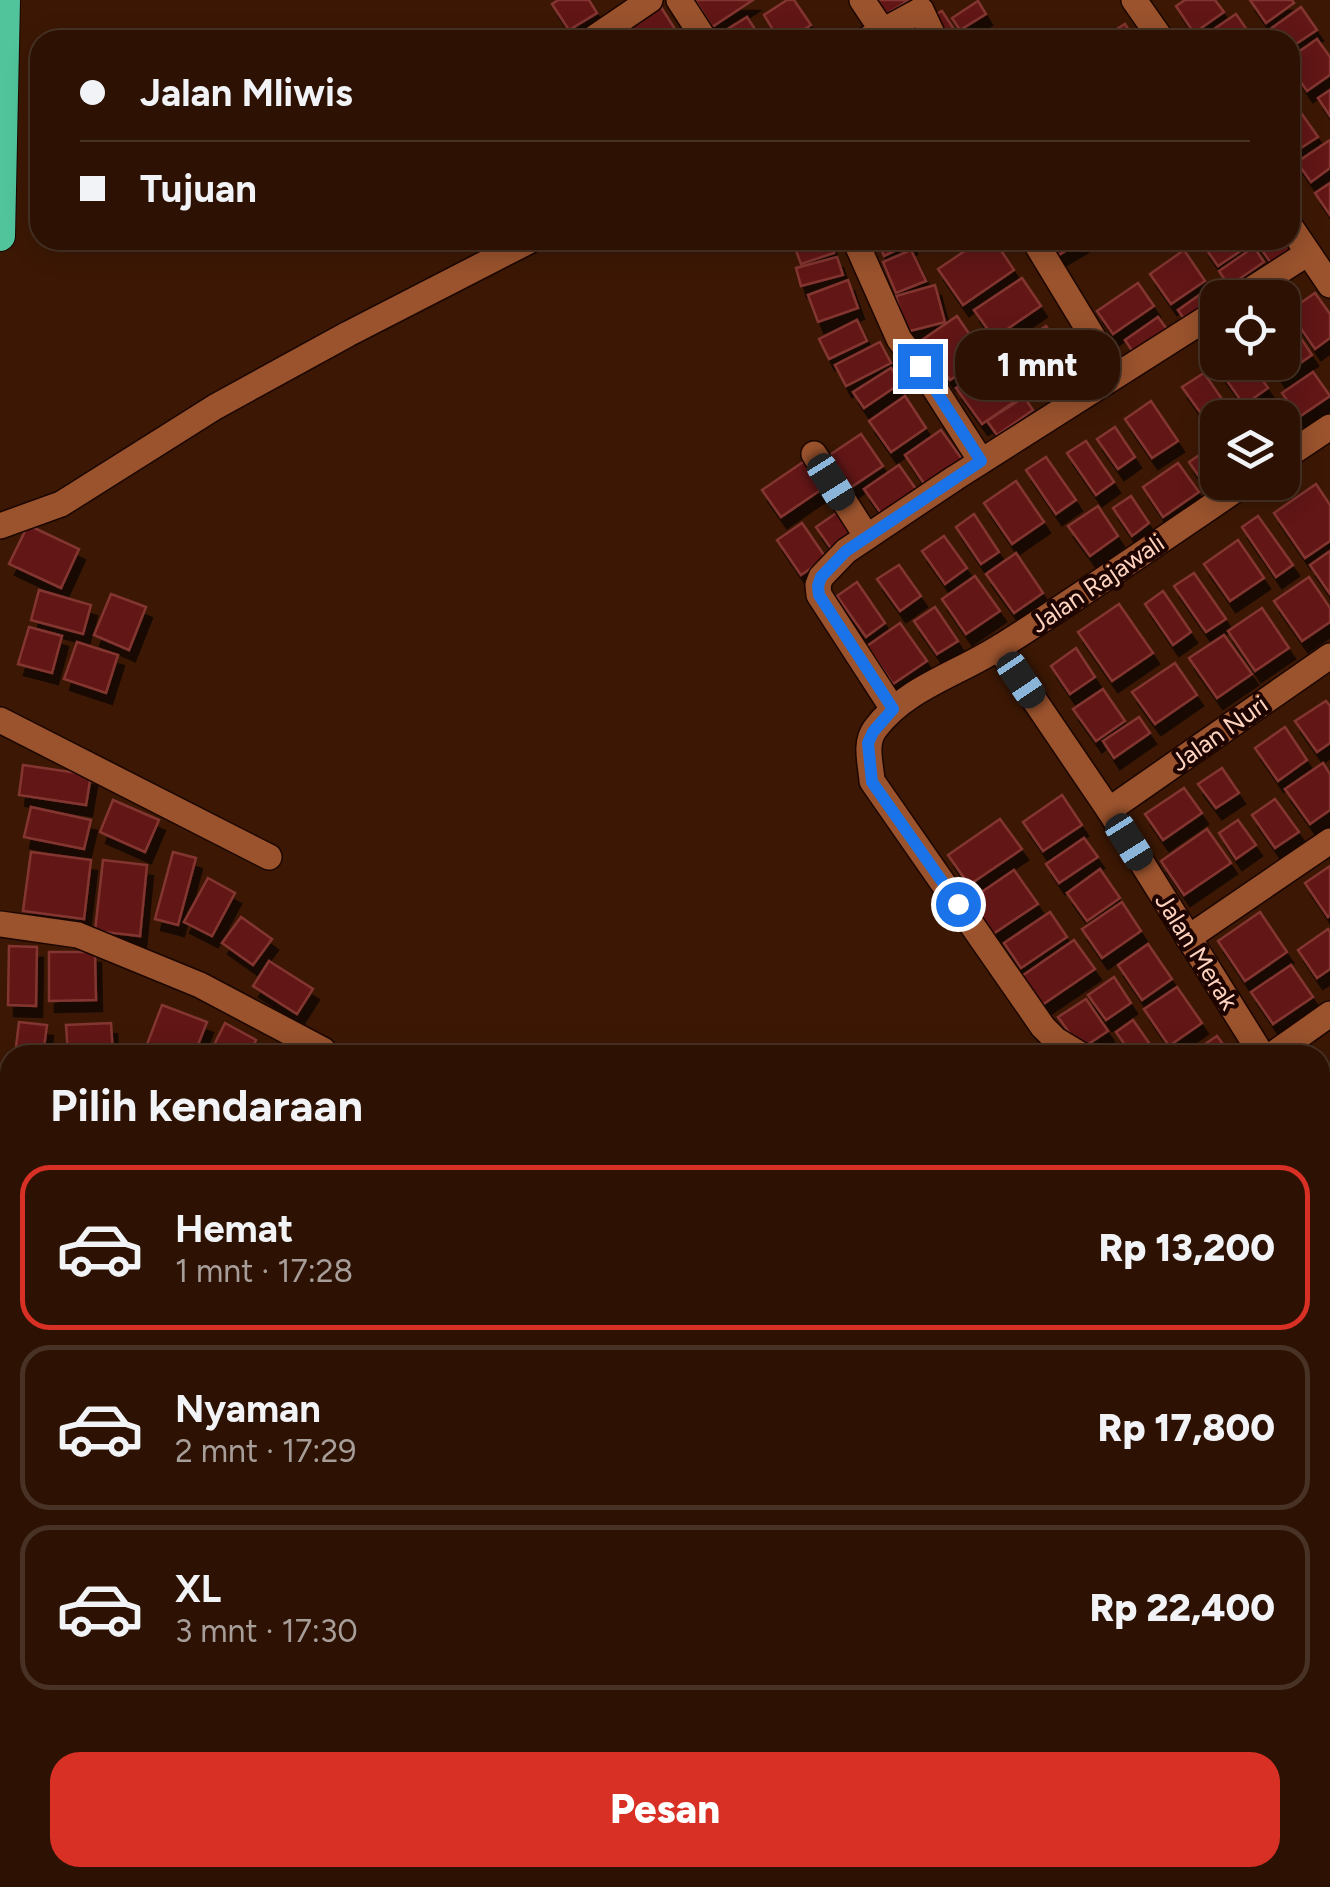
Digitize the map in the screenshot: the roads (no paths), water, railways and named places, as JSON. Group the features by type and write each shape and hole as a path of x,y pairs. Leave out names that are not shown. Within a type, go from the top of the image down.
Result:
{"highway":[{"path":"0,236 5,0"}],"street":[{"path":"606,30 650,0"},
{"path":"679,0 698,30"},
{"path":"862,0 872,30"},
{"path":"1134,0 1155,30"},
{"path":"883,30 921,10 931,30"},
{"path":"1300,241 1330,285"},
{"path":"0,526 61,504 215,407 511,250"},
{"path":"859,250 899,339 981,461"},
{"path":"1040,250 1116,375"},
{"path":"1266,280 1308,253"},
{"path":"1064,1045 1043,1027 872,782 868,743 893,709 819,595 818,586 821,577 846,551 866,537 1200,322"},
{"path":"1300,447 1330,428"},
{"path":"814,454 866,537"},
{"name":"Jalan Rajawali","path":"893,709 1000,648 1221,500"},
{"name":"Jalan Merak","path":"1000,648 1109,810 1256,1045"},
{"name":"Jalan Nuri","path":"1109,810 1330,656"},
{"path":"0,720 269,857"},
{"path":"1188,938 1330,840"},
{"path":"0,924 78,935 200,985 314,1045"},
{"path":"1286,1045 1330,1014"}]}
